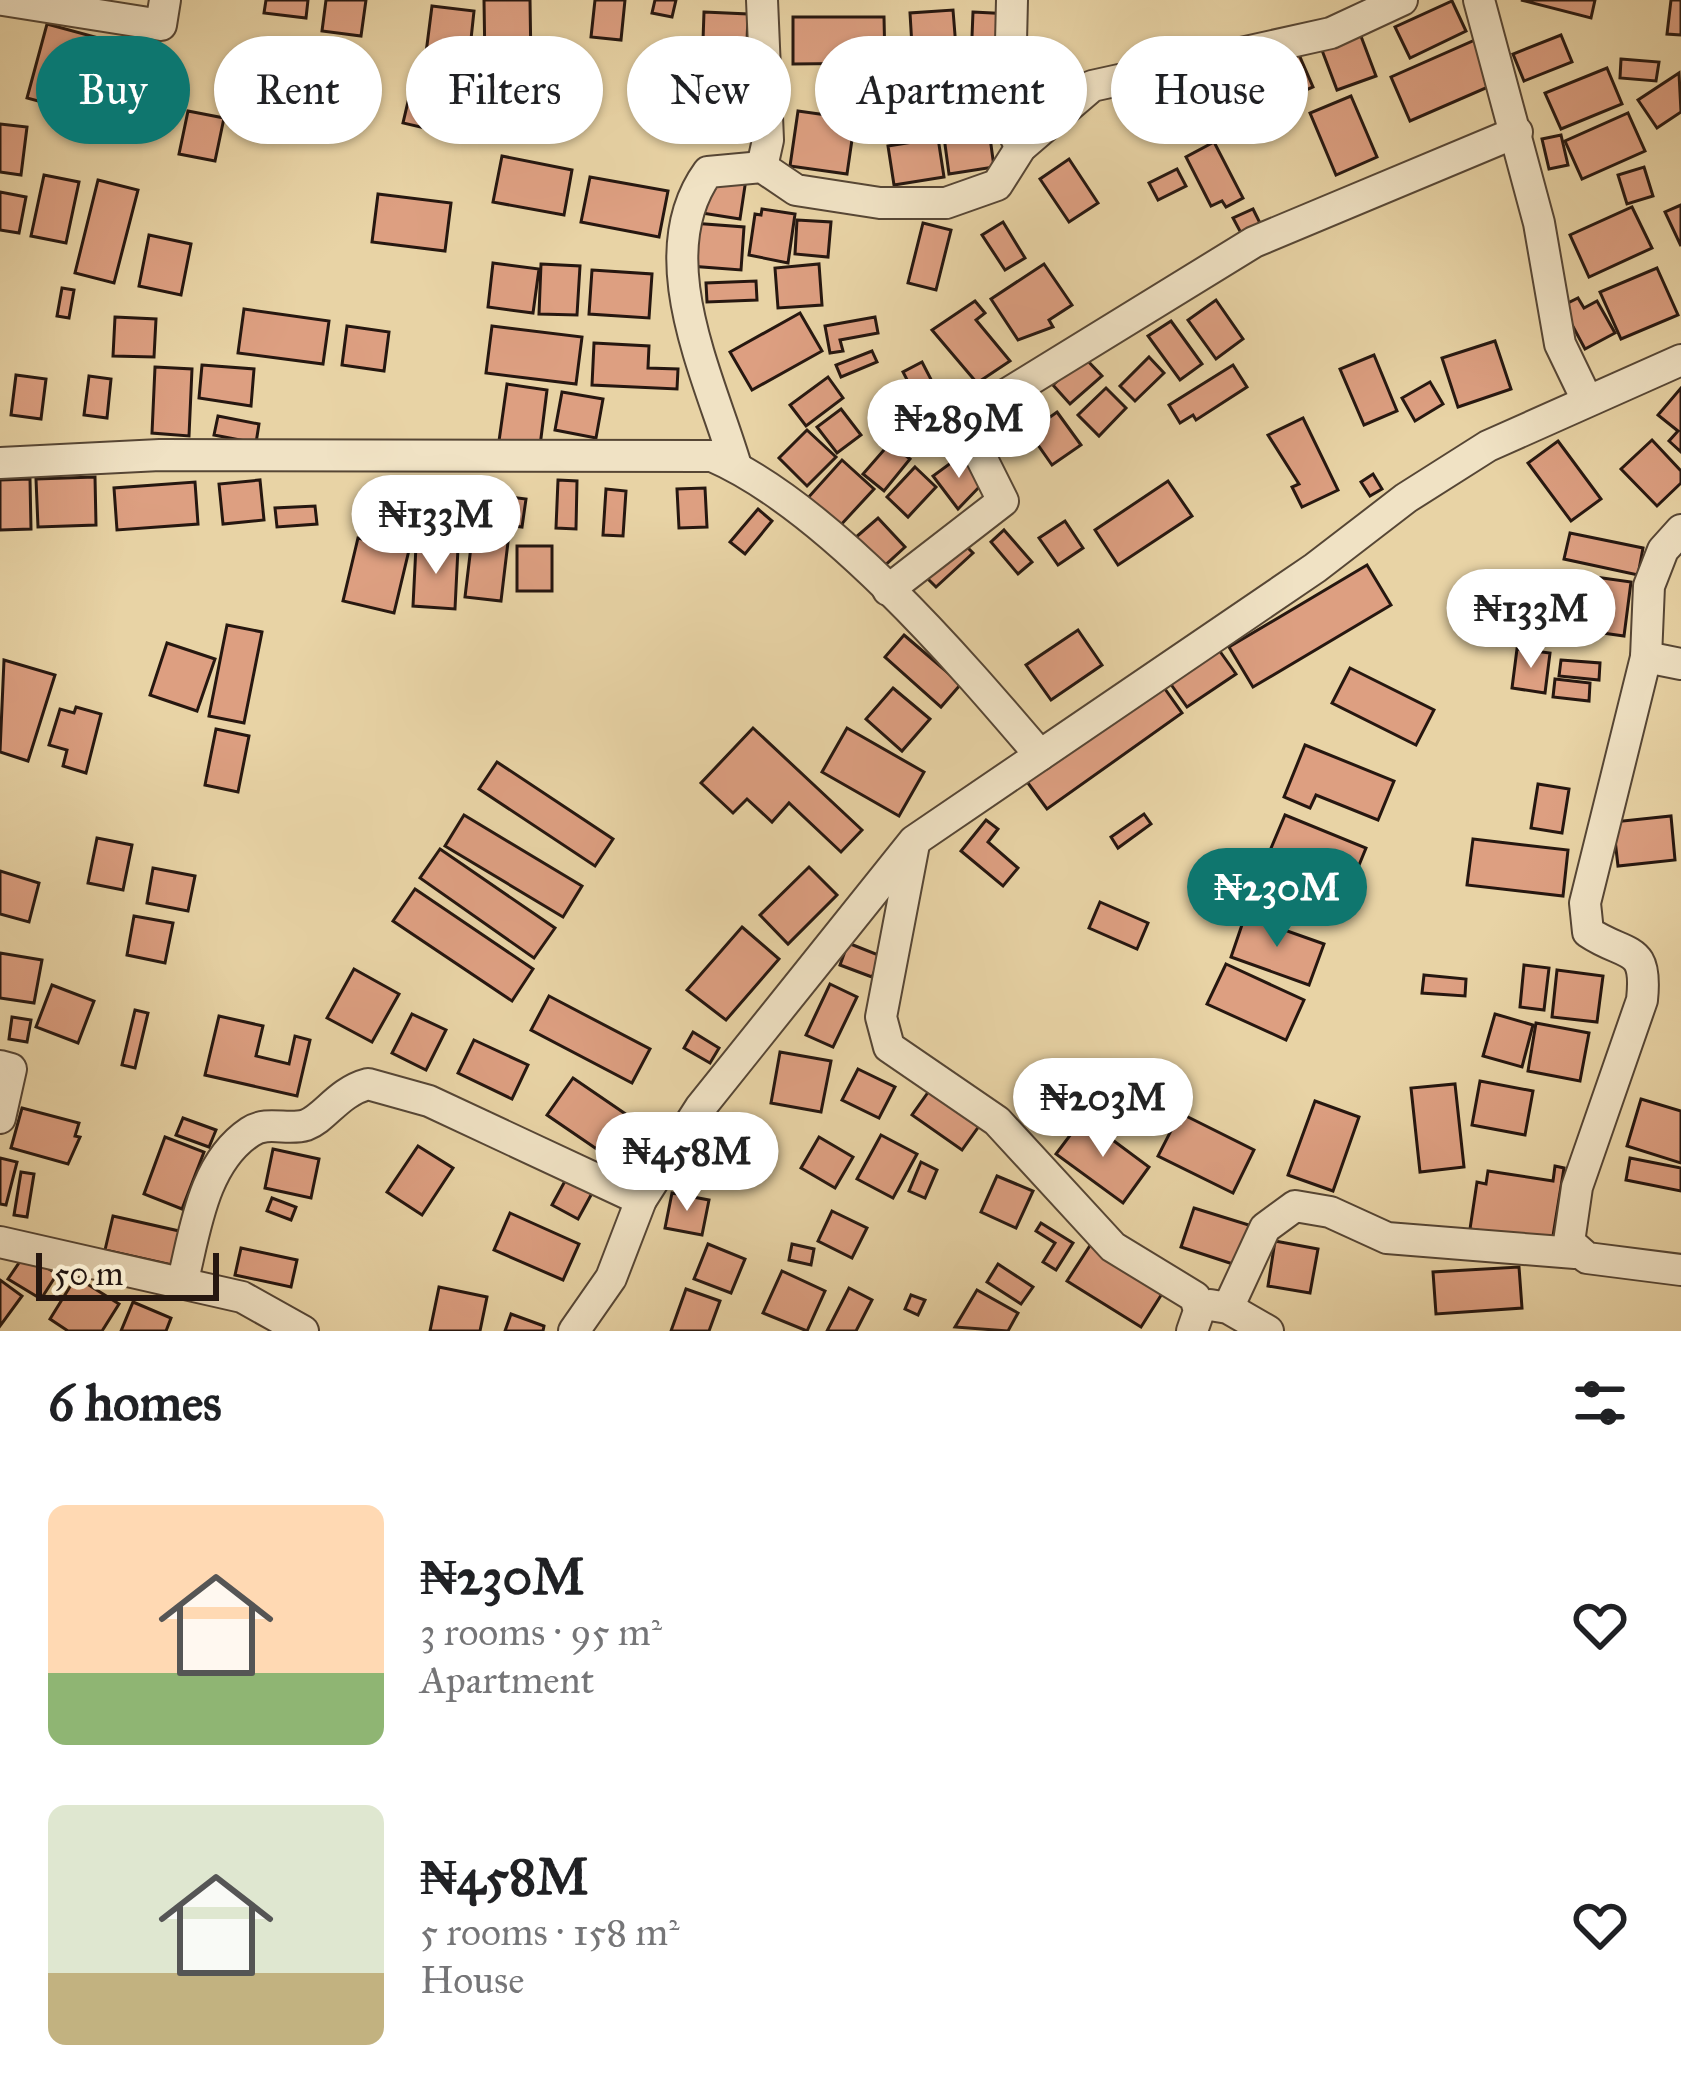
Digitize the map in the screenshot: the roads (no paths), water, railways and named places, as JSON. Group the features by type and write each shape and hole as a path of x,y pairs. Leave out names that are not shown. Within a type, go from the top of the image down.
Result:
{"street":[{"path":"3,0 160,25 165,0"},
{"path":"762,0 768,140 762,167"},
{"path":"1012,0 1009,125 1021,147"},
{"path":"736,466 679,273 694,191 708,172 762,167 796,190 880,203 946,203 998,184 1021,147 1093,86 1330,33 1402,0"},
{"path":"1479,0 1517,131 1561,344 1587,400"},
{"path":"888,590 1003,500 963,421 1254,242 1517,131"},
{"path":"574,1331 611,1278 640,1200 700,1108 914,841 1315,568 1406,498 1488,446 1681,360"},
{"path":"0,463 160,455 218,459 684,453 736,466 919,617 1040,755"},
{"path":"1575,1253 1569,1242 1577,1187 1642,1000 1641,961 1634,952 1588,932 1584,920 1646,657 1648,586 1663,550 1681,530"},
{"path":"1646,657 1681,664"},
{"path":"914,841 881,1017 889,1047 997,1121 1093,1229 1206,1314 1268,1331"},
{"path":"0,1066 11,1070 0,1118"},
{"path":"182,1284 194,1224 224,1159 251,1131 304,1125 330,1102 368,1084 397,1088 429,1101 640,1200"},
{"path":"1206,1314 1265,1228 1295,1206 1330,1212 1387,1238 1575,1253 1681,1270"},
{"path":"0,1242 270,1308 303,1331"}]}
